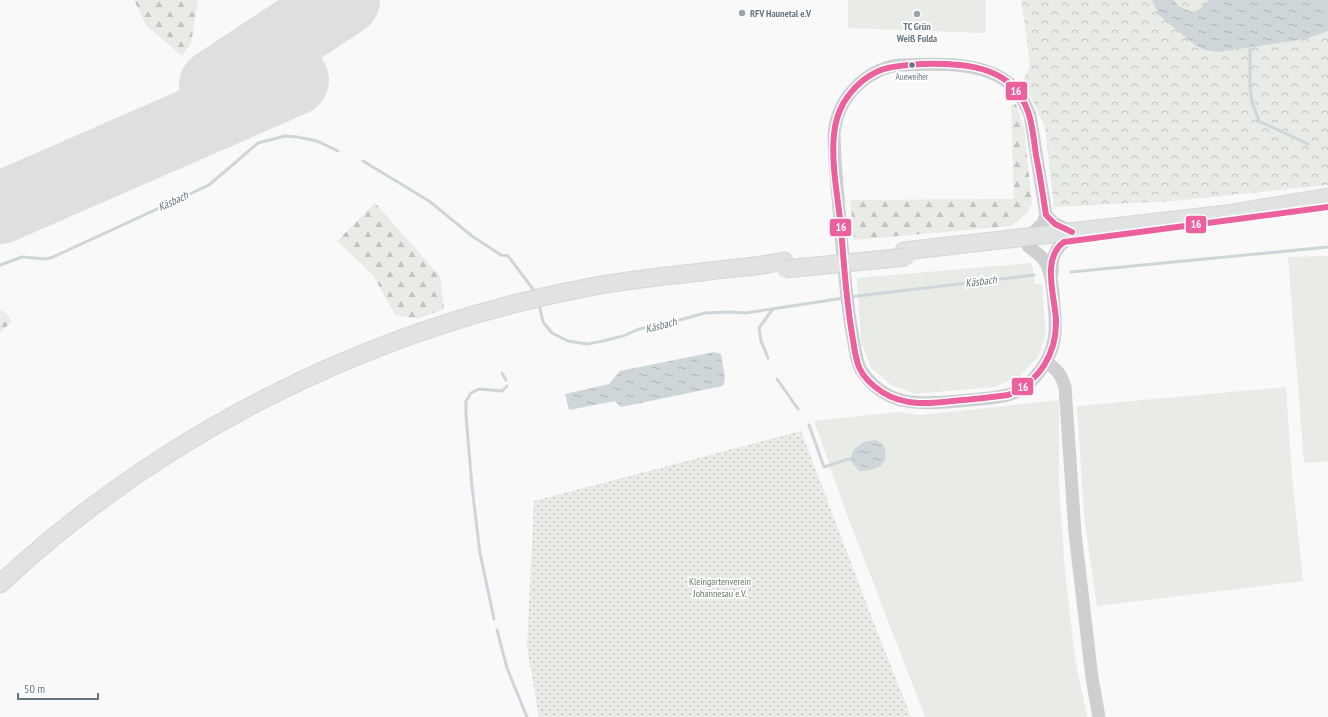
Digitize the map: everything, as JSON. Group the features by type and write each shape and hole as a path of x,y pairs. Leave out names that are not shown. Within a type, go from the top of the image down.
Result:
{"main road":[{"path":"1068,237 1227,214 1328,197"},
{"path":"0,584 36,552 91,508 137,474 194,438 251,406 307,378 357,356 461,319 516,304 591,287 656,277 1028,242 1328,208"}],"street":[{"path":"1046,215 1068,237 1057,248 1052,260 1052,283 1056,321 1053,348 1047,362 1033,380 1017,392 965,400 921,403 897,400 885,394 875,387 861,369 856,357 848,307 834,133 840,110 847,98 858,85 878,71 890,67 916,65 962,65 978,68 994,74 1011,85 1025,103 1030,115 1046,215 1043,223 1028,242 1043,258 1052,283"},
{"path":"1047,362 1058,371 1062,377 1065,388 1075,533 1092,678 1099,717"}],"green space":[{"path":"134,0 198,0 191,43 182,56 146,25"},
{"name":"TC Grün Weiß Fulda","path":"848,0 986,0 986,33 848,28"},
{"path":"1021,0 1328,0 1328,185 1174,201 1054,207 1045,127 1023,81 1030,66"},
{"path":"1011,104 1016,104 1024,128 1032,204 1026,214 1011,226 854,240 850,200 1014,199"},
{"path":"375,203 440,276 444,309 417,319 395,315 373,275 337,241"},
{"path":"1328,256 1328,461 1304,463 1288,257"},
{"path":"1032,263 1035,284 1042,284 1046,334 1038,357 1020,376 994,387 915,394 893,386 871,368 861,341 857,278"},
{"path":"0,310 6,313 12,321 0,333"},
{"path":"1286,387 1292,476 1303,581 1097,606 1084,516 1077,406"},
{"path":"1059,400 1059,486 1065,571 1075,659 1087,717 925,717 846,512 814,421 897,412 920,415"},
{"name":"Kleingartenverein Johannesau e.V.","path":"801,431 911,717 539,717 527,647 534,501"}],"water":[{"path":"1152,0 1174,0 1178,6 1194,13 1207,3 1208,0 1328,0 1328,31 1306,39 1218,52 1204,50 1195,45 1159,15"},
{"path":"714,352 721,354 725,379 723,386 621,407 615,401 569,410 565,394 609,384 620,371"},
{"path":"875,440 883,444 885,451 884,462 877,468 859,471 851,461 853,450 864,442"}],"waterway":[{"path":"1250,47 1250,87 1252,102 1259,121 1308,144"},
{"name":"Käsbach","path":"0,265 22,257 46,259 53,257 209,185 258,143 285,136 297,137 317,141 338,151"},
{"name":"Käsbach","path":"363,161 429,201 472,236 501,255 508,256 536,293"},
{"name":"Käsbach","path":"1071,272 1328,247"},
{"name":"Käsbach","path":"849,297 1034,275"},
{"name":"Käsbach","path":"539,304 543,322 552,333 568,341 587,344 623,336 639,329 665,324 705,313 746,313 844,298"},
{"path":"768,358 761,341 759,328 772,310"},
{"path":"502,373 506,380"},
{"path":"777,379 798,409"},
{"path":"494,619 480,553 472,487 466,401 471,393 479,389 502,391 507,386"},
{"path":"809,425 824,467 852,458"},
{"path":"497,630 507,668 527,717"}],"runway":[{"path":"215,85 344,0"},
{"path":"0,208 293,80"}],"transit line":[{"name":"16","path":"1064,242 1057,249 1051,268 1056,320 1053,344 1044,365 1029,383 1008,395 932,403 901,400 882,392 869,381 859,367 856,359 848,308 833,157 835,126 844,102 851,92 865,79 881,70 896,66 922,64 961,65 975,67 1000,77 1010,84 1019,94 1027,108 1033,131 1046,215 1055,224 1072,232"},
{"name":"16","path":"1064,242 1328,207"}],"place":[{"name":"RFV Haunetal e.V","path":"742,13"},
{"name":"TC Grün Weiß Fulda","path":"917,14"},
{"name":"Aueweiher","path":"912,65"}]}
